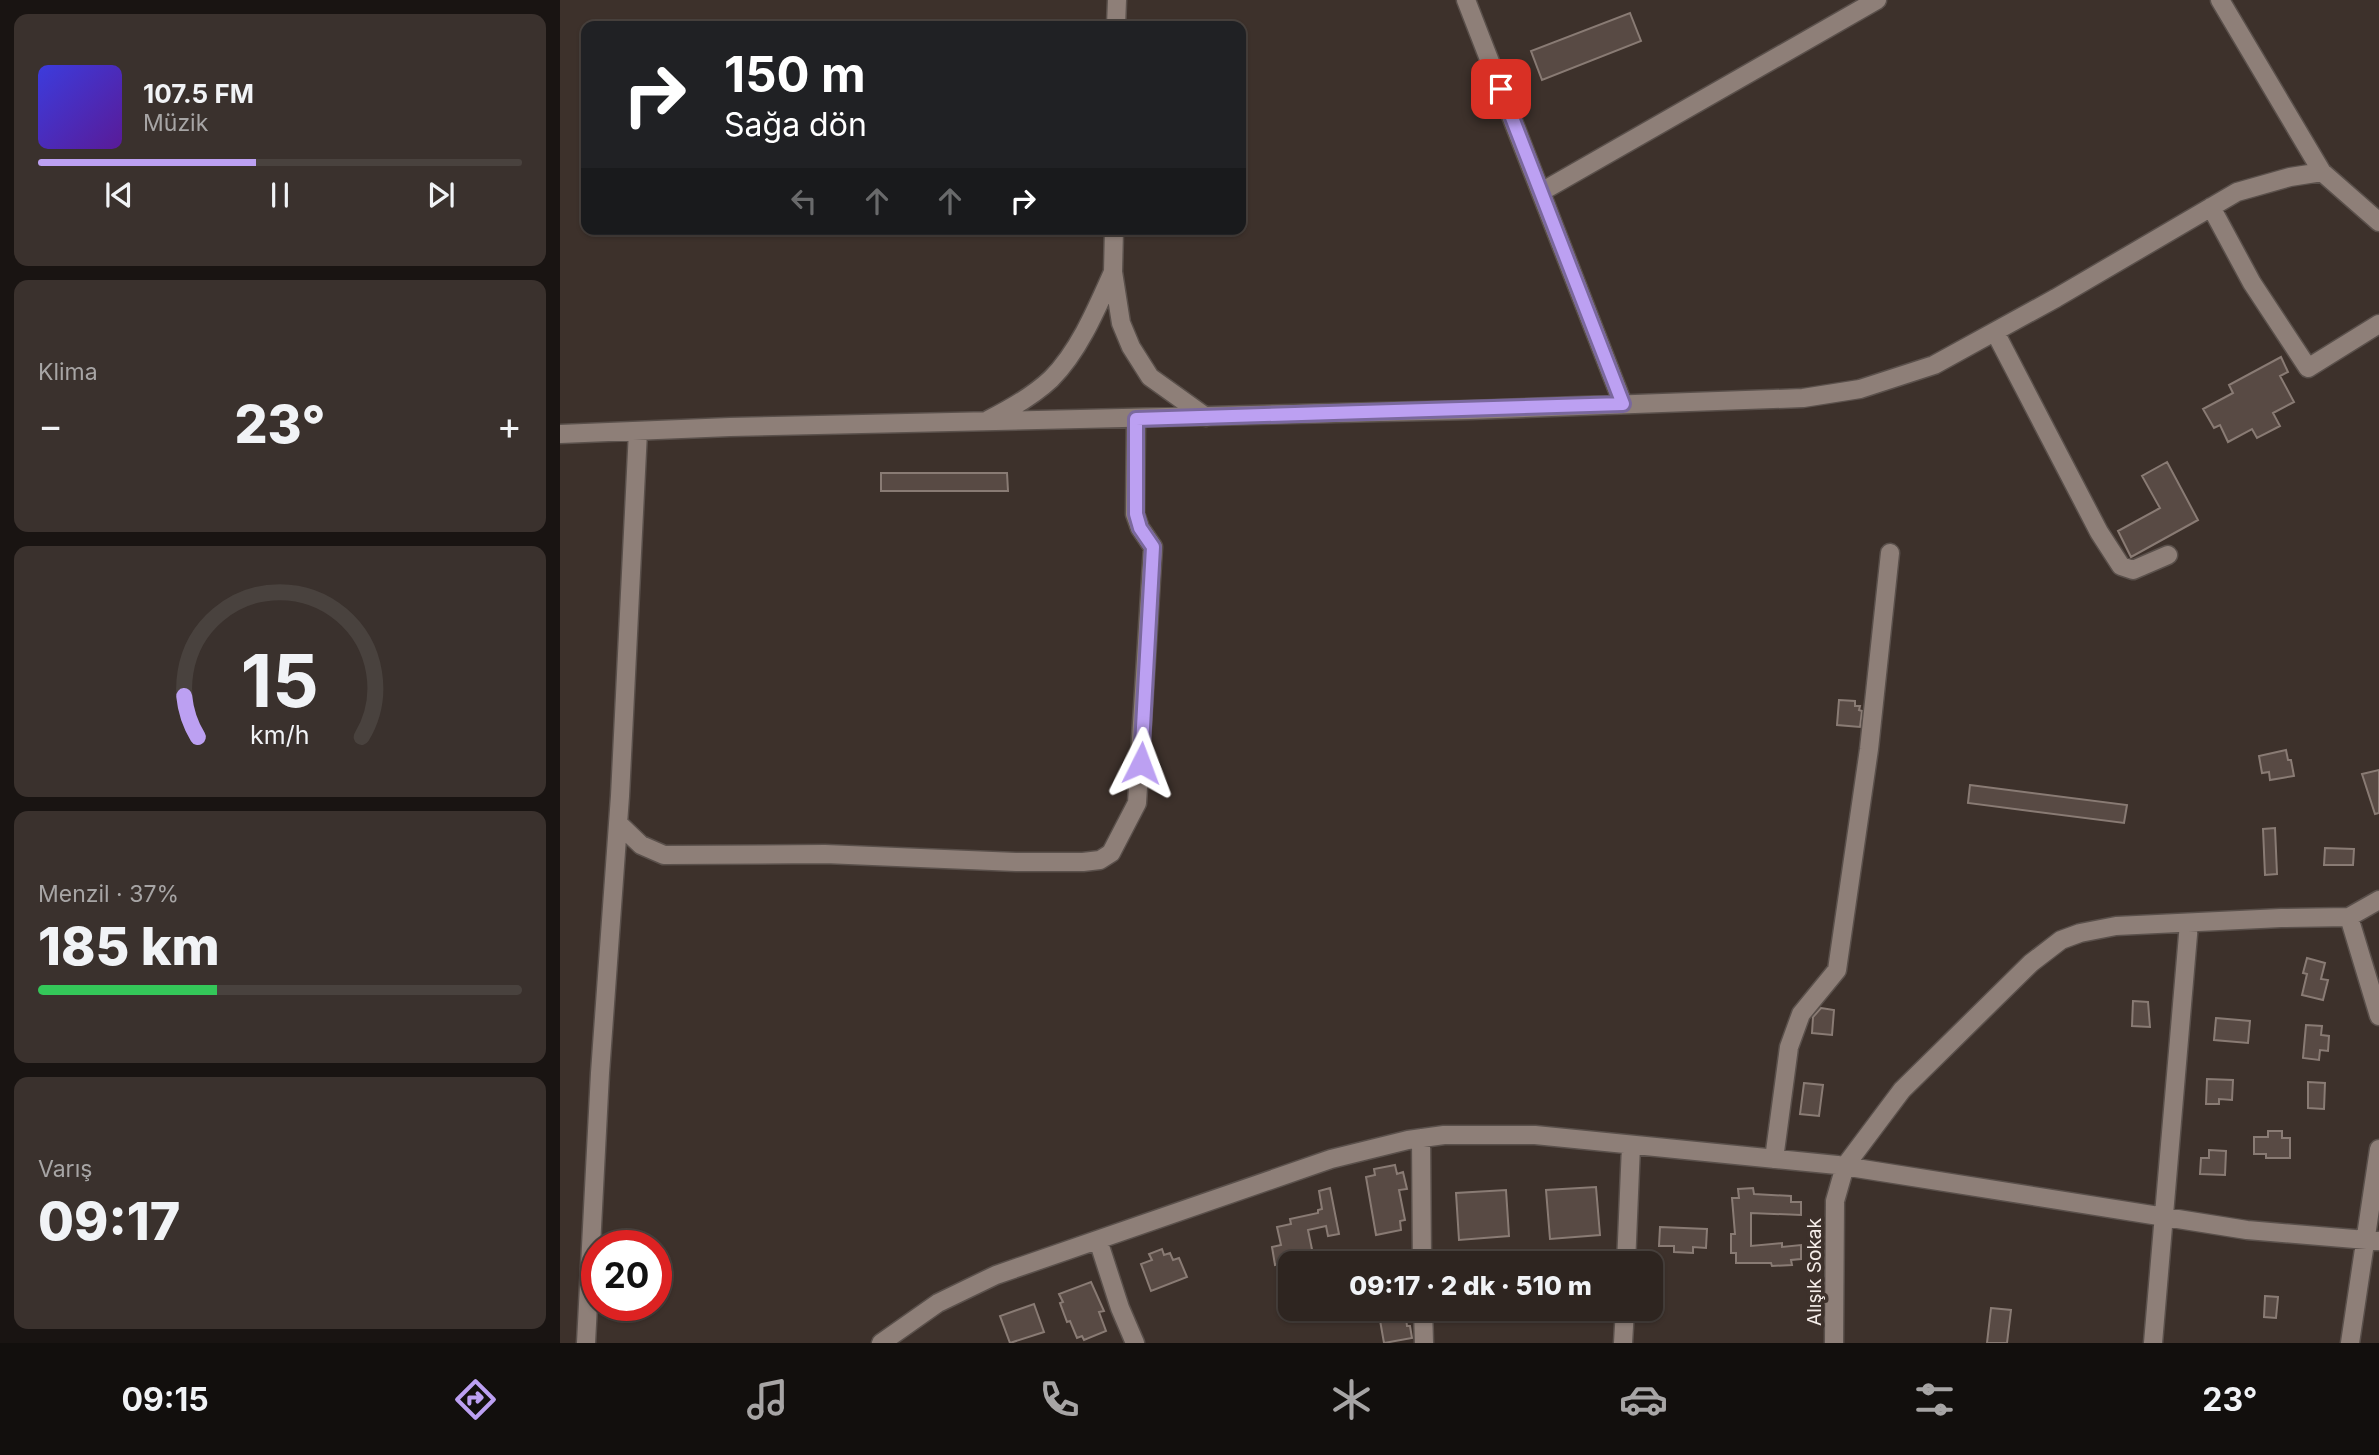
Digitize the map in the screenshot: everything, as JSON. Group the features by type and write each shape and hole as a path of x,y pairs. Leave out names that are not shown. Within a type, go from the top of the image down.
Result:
{"street":[{"path":"1116,21 1117,0"},
{"path":"1466,0 1623,404"},
{"path":"1541,192 1877,0"},
{"path":"2220,0 2322,172 2379,222"},
{"path":"560,434 1803,398 1860,389 1934,365 2237,192 2290,177 2322,172"},
{"path":"2211,207 2252,283 2308,368 2379,324"},
{"path":"1114,235 1113,272 1121,323 1131,348 1150,377 1206,417"},
{"path":"984,422 1012,408 1051,379 1089,327 1113,272"},
{"path":"1995,331 2099,532 2121,566 2133,570 2168,555"},
{"path":"618,823 641,845 664,855 825,854 1083,862 1100,860 1111,853 1137,803 1144,709 1153,547 1140,528 1136,514 1136,419"},
{"path":"586,1343 600,1073 618,823 638,431"},
{"path":"1774,1159 1788,1048 1801,1014 1837,970 1869,749 1891,554"},
{"path":"1845,1166 1902,1090 2011,981 2061,940 2116,926 2349,917 2379,900"},
{"path":"2349,917 2379,1016"},
{"path":"2153,1343 2189,922"},
{"path":"881,1343 938,1303 996,1275 1331,1159 1444,1135 1535,1135 1845,1166 2248,1230 2371,1240"},
{"path":"1421,1138 1422,1251"},
{"path":"1627,1251 1631,1146"},
{"path":"2350,1343 2371,1240 2379,1149"},
{"name":"Alışık Sokak","path":"1834,1343 1835,1201 1845,1166"},
{"path":"1098,1240 1120,1308 1135,1343"},
{"path":"1423,1321 1424,1343"},
{"path":"1623,1343 1624,1321"}],"building":[{"path":"1630,13 1641,41 1542,80 1531,51"},
{"path":"2281,357 2288,372 2280,376 2294,402 2273,413 2280,426 2257,438 2252,429 2228,442 2220,425 2214,428 2203,409 2233,393 2229,385"},
{"path":"2167,462 2198,520 2131,557 2118,531 2160,508 2142,476"},
{"path":"881,473 1007,473 1008,491 881,491"},
{"path":"1839,700 1855,701 1855,706 1860,706 1860,727 1837,725"},
{"path":"2286,750 2294,776 2270,780 2269,772 2262,773 2259,756"},
{"path":"2379,770 2379,813 2375,814 2362,774"},
{"path":"1970,785 2127,805 2124,823 1968,803"},
{"path":"2275,828 2277,874 2265,875 2263,829"},
{"path":"2325,848 2354,849 2353,865 2324,865"},
{"path":"2307,958 2325,963 2321,979 2328,980 2323,1000 2302,995 2307,974 2303,973"},
{"path":"2133,1001 2148,1002 2150,1027 2132,1026"},
{"path":"1821,1008 1834,1010 1832,1035 1812,1033 1813,1017"},
{"path":"2216,1018 2250,1021 2248,1043 2214,1040"},
{"path":"2306,1025 2322,1026 2321,1035 2329,1036 2328,1051 2320,1050 2319,1060 2303,1058"},
{"path":"2207,1079 2233,1080 2232,1100 2219,1099 2219,1104 2206,1104"},
{"path":"2308,1082 2325,1083 2324,1109 2308,1108"},
{"path":"1804,1083 1823,1085 1819,1116 1800,1114"},
{"path":"2268,1131 2282,1131 2282,1138 2290,1138 2290,1158 2266,1158 2266,1154 2254,1154 2254,1137 2268,1137"},
{"path":"2209,1150 2226,1151 2225,1175 2200,1174 2201,1158 2209,1158"},
{"path":"1395,1165 1397,1174 1403,1172 1407,1189 1399,1190 1405,1220 1400,1221 1401,1230 1376,1235 1366,1177 1375,1175 1374,1169"},
{"path":"1596,1187 1600,1235 1550,1239 1546,1190"},
{"path":"1330,1188 1339,1234 1328,1236 1326,1226 1308,1230 1312,1251 1278,1251 1278,1264 1275,1265 1272,1247 1281,1245 1277,1227 1291,1224 1290,1219 1318,1213 1318,1210 1322,1209 1319,1191"},
{"path":"1753,1188 1754,1194 1791,1196 1791,1202 1801,1202 1801,1215 1751,1213 1751,1246 1782,1243 1782,1247 1801,1245 1801,1259 1791,1260 1792,1265 1736,1263 1736,1253 1731,1253 1731,1234 1735,1234 1732,1198 1739,1198 1738,1189"},
{"path":"1506,1190 1509,1236 1459,1240 1456,1193"},
{"path":"1660,1227 1707,1229 1706,1248 1693,1247 1693,1253 1674,1252 1674,1246 1659,1246"},
{"path":"1162,1249 1164,1255 1170,1253 1173,1260 1179,1258 1187,1277 1151,1291 1141,1264 1152,1260 1149,1254"},
{"path":"1091,1282 1104,1311 1099,1312 1106,1331 1084,1340 1082,1336 1077,1338 1070,1321 1067,1322 1059,1294"},
{"path":"2265,1296 2278,1297 2276,1318 2264,1317"},
{"path":"1034,1304 1044,1332 1010,1343 1000,1316"},
{"path":"1991,1308 2011,1310 2007,1343 1987,1343"},
{"path":"1380,1321 1406,1321 1412,1338 1384,1343"}],"route":[{"path":"1141,763 1153,547 1140,528 1136,514 1136,419 1623,404 1501,89"}]}
